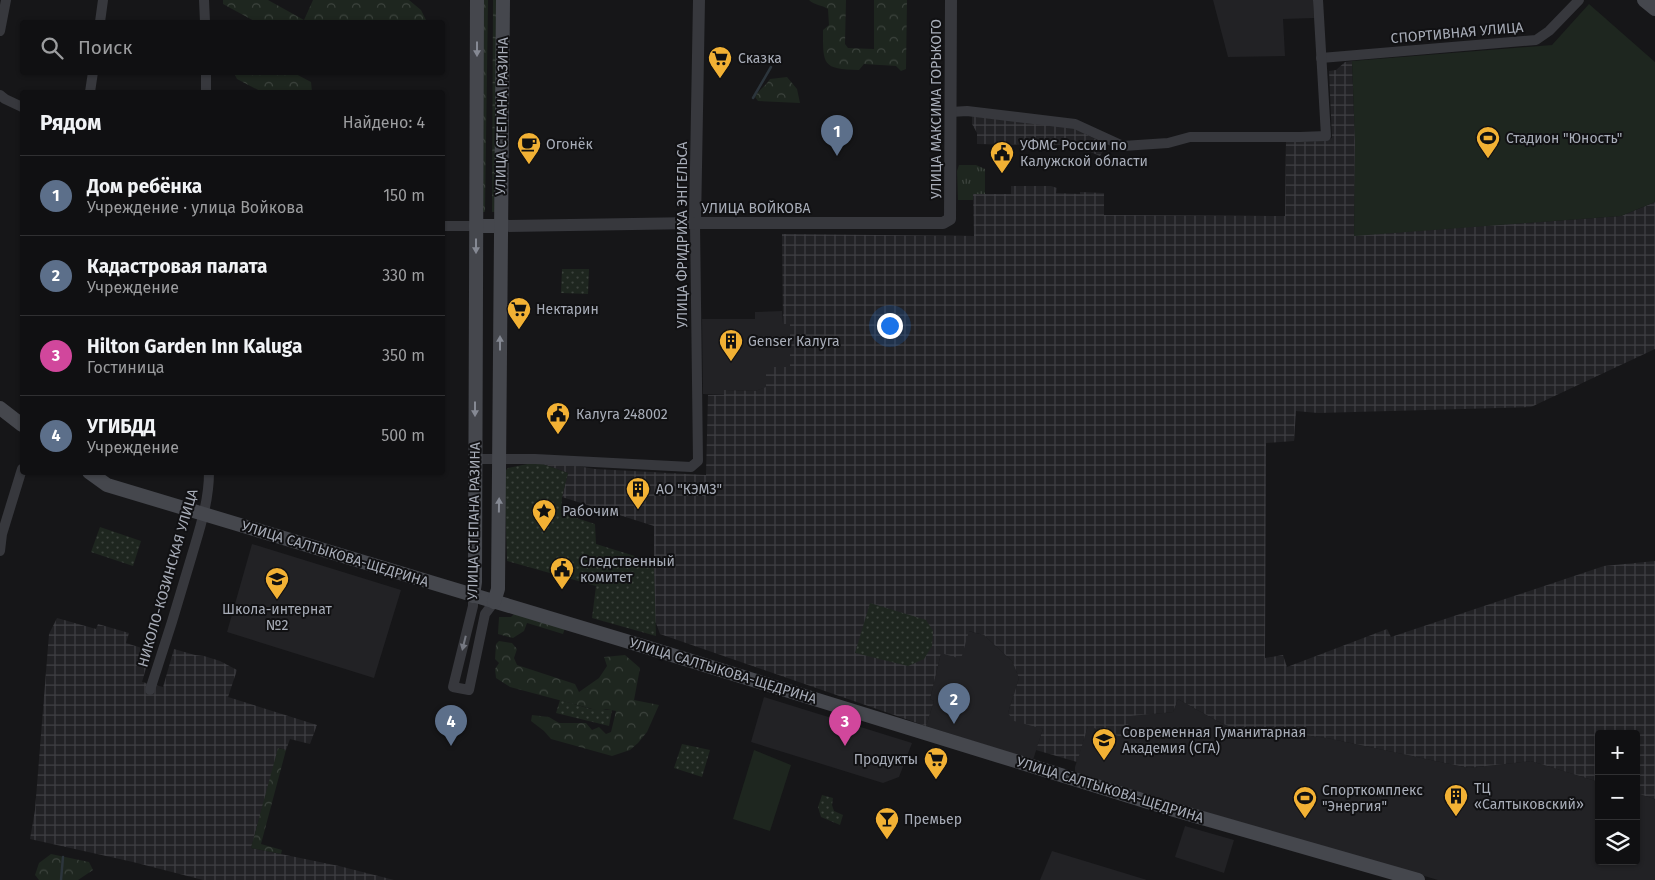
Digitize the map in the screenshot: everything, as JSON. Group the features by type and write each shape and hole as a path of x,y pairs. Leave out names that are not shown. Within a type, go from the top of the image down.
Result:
{"main road":[{"name":"УЛИЦА СТЕПАНА РАЗИНА","path":"473,596 477,0"},
{"name":"УЛИЦА СТЕПАНА РАЗИНА","path":"494,602 498,589 503,0"},
{"path":"1644,0 1655,9"},
{"path":"476,226 501,226"},
{"path":"0,408 20,423"},
{"name":"УЛИЦА САЛТЫКОВА-ЩЕДРИНА","path":"93,475 107,485 1171,809 1418,880"}],"street":[{"path":"0,31 6,0"},
{"path":"100,20 103,0"},
{"path":"204,0 205,20"},
{"name":"УЛИЦА ФРИДРИХА ЭНГЕЛЬСА","path":"499,458 691,467 698,461 695,223 699,0"},
{"name":"УЛИЦА МАКСИМА ГОРЬКОГО","path":"950,219 952,0"},
{"path":"951,112 968,111 1075,124 1122,146 1168,143 1190,137 1326,136 1318,0"},
{"name":"СПОРТИВНАЯ УЛИЦА","path":"1322,58 1536,40 1549,31 1579,0"},
{"path":"90,90 93,75"},
{"path":"206,75 206,90"},
{"path":"0,95 20,106"},
{"name":"УЛИЦА ВОЙКОВА","path":"501,226 695,223 943,224 950,219"},
{"path":"445,226 476,226"},
{"path":"475,459 499,458"},
{"path":"0,551 1,534 20,475"},
{"name":"НИКОЛО-КОЗИНСКАЯ УЛИЦА","path":"150,690 204,514 209,489 209,475"},
{"name":"УЛИЦА СТЕПАНА РАЗИНА","path":"473,596 473,606 453,687 469,690 485,614 494,602"}],"shaded area":[{"path":"1213,0 1313,0 1314,18 1283,19 1285,56 1228,57"},
{"path":"1352,61 1355,141 1354,235 1621,216 1655,202 1655,349 1531,407 1318,413 1296,411 1294,441 1266,443 1265,658 1283,655 1287,667 1387,629 1391,637 1604,566 1655,561 1655,799 1640,794 1640,730 1595,730 1595,781 1531,761 1469,768 1327,738 1265,730 1261,740 1219,722 1178,699 1173,712 1131,716 1124,738 1088,726 1077,762 1036,750 1043,729 1014,721 1008,713 1019,678 1012,661 984,635 969,631 961,659 941,653 930,699 934,701 926,726 660,634 654,622 654,526 562,497 568,473 537,462 535,459 595,469 706,475 708,395 724,395 724,390 755,391 766,387 766,367 790,367 790,324 783,324 782,234 974,236 973,194 1011,194 1011,186 1051,186 1057,188 1056,193 1104,193 1104,215 1285,216 1286,142 1321,141 1332,138 1329,71 1336,70 1345,62"},
{"path":"972,116 1074,128 1101,142 1109,142 1100,156 1083,149 1082,145 977,144 977,133 972,124"},
{"path":"782,311 783,323 790,324 790,367 766,367 767,387 755,391 724,390 724,395 703,394 702,319 755,319 755,312"},
{"path":"252,544 401,590 374,678 227,632"},
{"path":"57,618 96,629 98,624 129,633 126,643 151,651 142,682 163,687 174,649 204,656 220,661 237,670 228,697 317,725 310,744 290,739 286,750 279,748 251,848 339,866 394,880 203,880 30,839 35,810 49,634"},
{"path":"968,631 984,635 1012,661 1019,678 1008,713 1043,729 1033,760 926,726 934,701 930,699 941,653"},
{"path":"764,697 912,743 899,777 883,783 751,742"},
{"path":"1178,699 1219,722 1261,739 1265,730 1327,738 1469,768 1531,761 1595,781 1595,865 1640,865 1640,794 1655,799 1655,880 1438,880 1075,774 1075,767 1088,726 1131,716 1173,712"},
{"path":"1185,826 1234,840 1224,873 1175,857"},
{"path":"1052,851 1147,880 1040,880"}],"green space":[{"path":"223,0 268,0 304,20 252,20 223,4"},
{"path":"313,0 409,0 421,10 426,20 304,20"},
{"path":"482,0 488,0 485,212 481,212"},
{"path":"493,0 500,0 498,212 492,212"},
{"path":"809,0 846,0 845,44 848,48 874,49 874,0 907,0 906,69 901,71 896,66 864,64 859,70 831,66 827,63 823,51 823,30 829,25 828,9"},
{"path":"1589,4 1655,62 1655,202 1621,216 1354,236 1355,141 1352,61 1552,45"},
{"path":"235,75 298,75 311,82 312,90 258,90 237,79"},
{"path":"787,77 797,89 800,103 758,101 755,97 770,79"},
{"path":"959,165 976,165 985,169 985,194 973,194 973,200 958,200 957,171"},
{"path":"562,269 589,269 588,294 561,293"},
{"path":"537,462 568,473 562,497 561,513 595,524 596,544 654,562 656,636 592,618 596,586 507,561 504,472 508,468"},
{"path":"100,527 141,541 133,566 91,552"},
{"path":"870,603 926,620 933,631 932,646 924,659 908,666 855,653"},
{"path":"515,613 565,628 563,634 527,623 524,631 513,638 498,634 499,617 511,617"},
{"path":"499,641 512,643 517,649 514,658 517,665 575,684 579,692 599,678 607,666 604,657 625,655 640,668 634,700 659,705 647,732 630,750 612,756 551,739 531,721 532,715 549,717 559,723 586,723 592,730 599,727 606,734 611,732 616,711 606,709 600,711 510,687 496,678 495,669 499,663 495,659 496,644"},
{"path":"560,700 591,709 612,710 609,726 556,713"},
{"path":"682,744 710,750 702,777 674,768"},
{"path":"278,748 286,750 261,844 282,850 281,854 251,848"},
{"path":"754,750 791,765 770,831 733,819"},
{"path":"822,795 833,798 832,805 834,811 843,815 840,825 821,817 818,807"},
{"path":"51,854 89,862 93,870 78,880 39,880 35,875 39,863"}],"waterway":[{"path":"753,98 771,67"},
{"path":"61,880 63,857"}],"place":[{"name":"Сказка","path":"720,79"},
{"name":"Дом ребёнка","path":"837,156"},
{"name":"Стадион \"Юность\"","path":"1488,159"},
{"name":"Огонёк","path":"529,165"},
{"name":"УФМС России по Калужской области","path":"1002,174"},
{"name":"Нектарин","path":"519,330"},
{"name":"Genser Калуга","path":"731,362"},
{"name":"Калуга 248002","path":"558,435"},
{"name":"АО \"КЭМЗ\"","path":"638,510"},
{"name":"Рабочим","path":"544,532"},
{"name":"Следственный комитет","path":"562,590"},
{"name":"Школа-интернат №2","path":"277,600"},
{"name":"Кадастровая палата","path":"954,724"},
{"name":"УГИБДД","path":"451,746"},
{"name":"Hilton Garden Inn Kaluga","path":"845,746"},
{"name":"Современная Гуманитарная Академия (СГА)","path":"1104,761"},
{"name":"Продукты","path":"936,780"},
{"name":"ТЦ «Салтыковский»","path":"1456,817"},
{"name":"Спорткомплекс \"Энергия\"","path":"1305,819"},
{"name":"Премьер","path":"887,840"}]}
